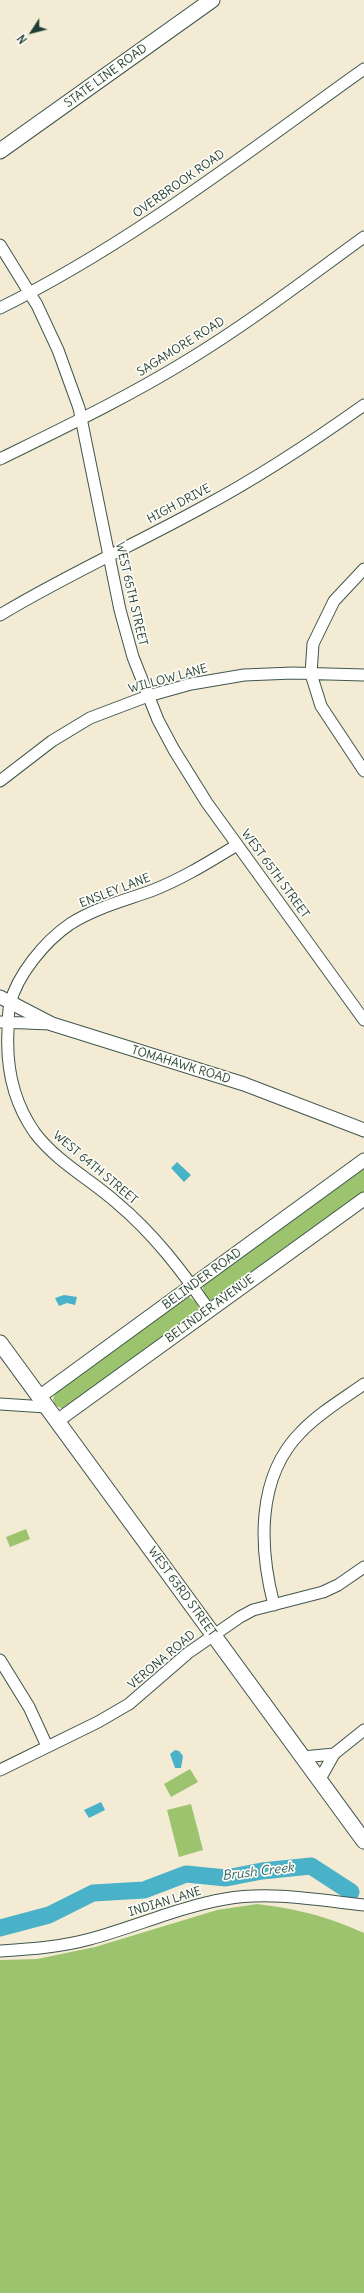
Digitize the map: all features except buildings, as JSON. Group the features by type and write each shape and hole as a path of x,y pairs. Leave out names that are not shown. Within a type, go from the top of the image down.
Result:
{"main road":[{"name":"STATE LINE ROAD","path":"0,151 212,0"},
{"name":"WEST 63RD STREET","path":"0,1343 364,1841"}],"street":[{"name":"OVERBROOK ROAD","path":"0,308 30,294 105,249 174,204 364,68"},
{"name":"SAGAMORE ROAD","path":"0,459 81,419 188,360 242,325 364,237"},
{"name":"WEST 65TH STREET","path":"0,245 30,294 58,350 79,408 126,634 158,720 177,756 207,804 364,1020"},
{"name":"HIGH DRIVE","path":"0,615 35,594 204,506 278,463 364,405"},
{"path":"364,569 334,601 312,644 311,674 321,706 364,771"},
{"name":"WILLOW LANE","path":"0,781 52,741 90,718 148,696 191,684 244,675 283,673 364,675"},
{"name":"ENSLEY LANE","path":"5,1000 42,949 70,924 90,913 174,882 237,845"},
{"name":"WEST 64TH STREET","path":"5,1000 4,1022 6,1054 12,1089 20,1108 35,1132 53,1153 131,1215 172,1259 209,1310"},
{"name":"TOMAHAWK ROAD","path":"5,1000 52,1024 244,1084 364,1130"},
{"path":"4,1022 52,1024"},
{"name":"BELINDER ROAD","path":"43,1402 193,1286 364,1160"},
{"name":"BELINDER AVENUE","path":"57,1421 364,1198"},
{"path":"274,1604 266,1575 264,1523 269,1485 277,1464 301,1432 364,1384"},
{"path":"0,1404 43,1402"},
{"name":"VERONA ROAD","path":"0,1770 98,1722 128,1704 188,1653 240,1617 274,1604 323,1592 338,1585 364,1567"},
{"path":"0,1660 29,1707 47,1746"},
{"path":"320,1779 334,1754 364,1730"},
{"path":"303,1757 334,1754"},
{"name":"INDIAN LANE","path":"0,1951 60,1945 90,1939 207,1903 230,1898 273,1896 364,1905"}],"green space":[{"path":"364,1169 364,1195 213,1302 207,1297 203,1290 203,1285"},
{"path":"188,1296 196,1302 200,1311 65,1410 55,1405 53,1399 56,1391"},
{"path":"26,1529 30,1539 10,1547 6,1537"},
{"path":"190,1769 198,1782 171,1797 164,1784"},
{"path":"191,1804 203,1850 179,1857 167,1810"},
{"path":"257,1904 286,1908 312,1914 364,1933 364,2293 0,2293 0,1960 37,1959 95,1947 217,1910"}],"water":[{"path":"177,1162 191,1175 184,1182 171,1168"},
{"path":"64,1295 77,1297 75,1305 67,1303 59,1306 55,1298"},
{"path":"175,1750 179,1751 183,1756 181,1768 175,1768 170,1754"},
{"path":"101,1802 105,1810 89,1818 84,1810"}],"waterway":[{"name":"Brush Creek","path":"0,1928 49,1915 93,1893 144,1890 186,1874 226,1878 262,1871 311,1866 351,1892"}]}
